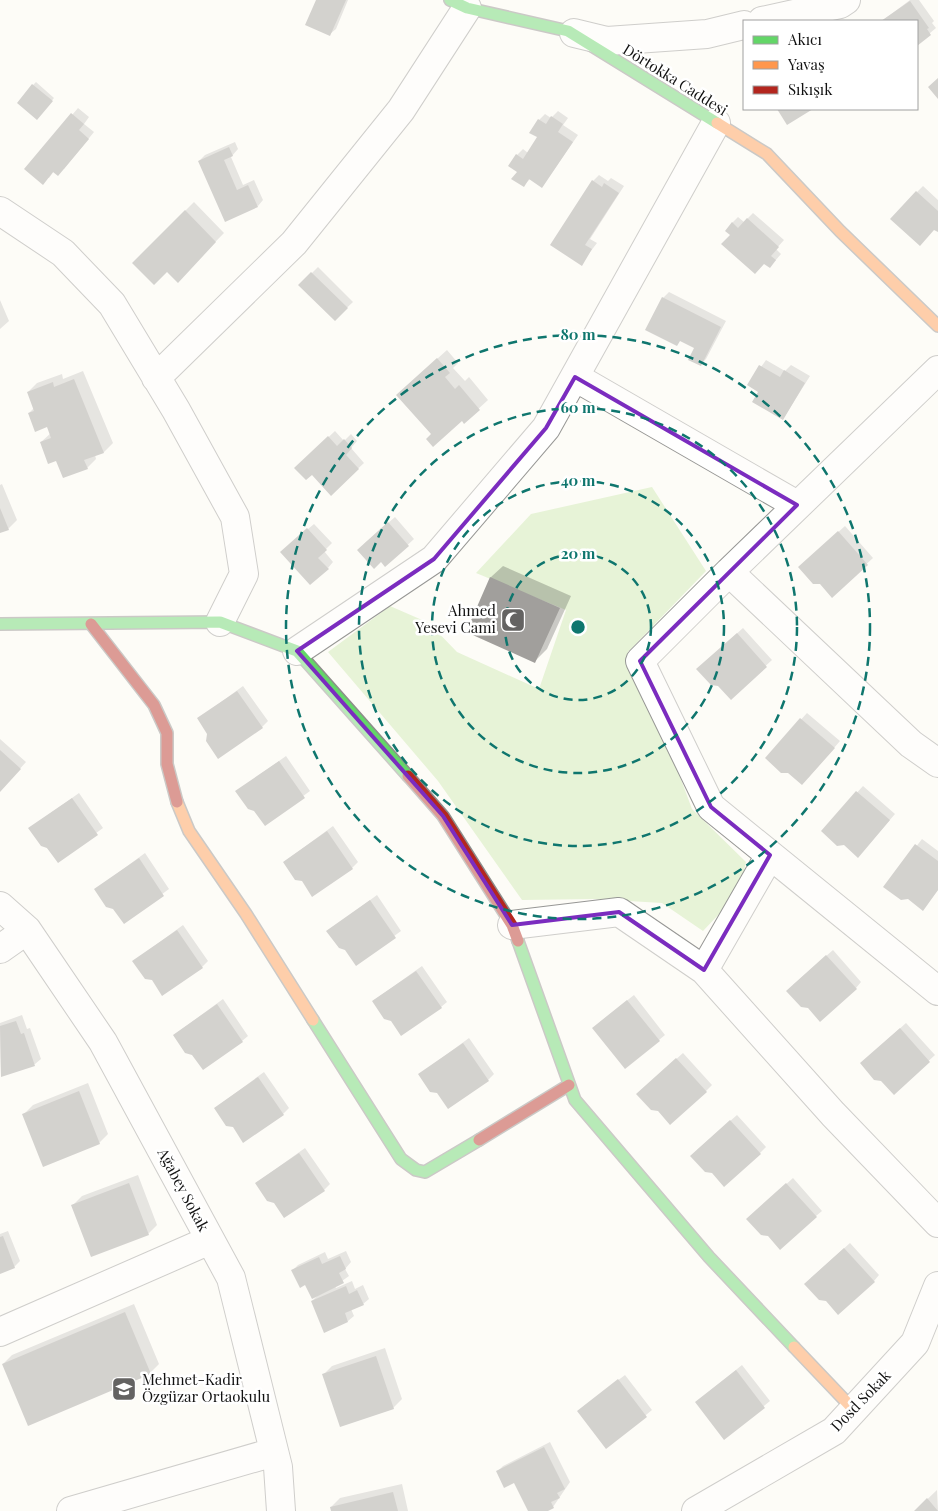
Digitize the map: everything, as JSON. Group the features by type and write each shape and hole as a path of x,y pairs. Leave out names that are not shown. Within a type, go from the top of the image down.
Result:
{"street":[{"path":"767,20 840,4 846,0"},
{"path":"156,378 294,243 402,110 459,4"},
{"name":"Dörtokka Caddesi","path":"459,4 568,32 767,154 840,231 938,326"},
{"path":"568,32 606,40 707,34 743,25"},
{"path":"297,650 434,559 546,428 716,123"},
{"path":"0,211 63,254 112,304 235,517 244,574 220,622"},
{"path":"938,370 728,572 640,661 711,807 938,991"},
{"path":"575,376 797,505"},
{"path":"728,572 911,744 938,763"},
{"path":"0,624 220,622 297,650 443,816 512,925 554,1048 575,1100 709,1257 854,1410"},
{"path":"91,624 154,705 167,734 167,764 174,796 190,831 246,914 401,1159 416,1170 425,1172 569,1084"},
{"path":"704,970 770,855"},
{"name":"Ağabey Sokak","path":"0,906 27,930 103,1042 231,1278 278,1467 281,1511"},
{"path":"512,925 619,912 704,970 833,1114 938,1223"},
{"path":"0,949 27,930"},
{"path":"0,1332 210,1240"},
{"name":"Dosd Sokak","path":"696,1511 834,1431 915,1343 938,1286"},
{"path":"71,1511 274,1452"}],"highlighted area":[{"path":"575,377 797,505 640,661 711,807 770,855 704,970 619,912 512,925 443,816 297,651 434,559 546,428"}],"green space":[{"path":"652,487 706,571 628,652 666,739 692,809 746,862 739,893 703,931 662,903 595,899 522,900 438,781 328,652 390,606 429,623 457,652 539,689 566,610 476,573 531,514"}],"building":[{"path":"316,0 346,0 330,36 305,25"},
{"path":"910,1 929,28 927,29 931,35 918,45 918,20 882,20"},
{"path":"938,78 938,99 928,87"},
{"path":"32,84 53,101 37,120 17,103"},
{"path":"778,110 811,110 787,125"},
{"path":"71,113 84,124 79,130 89,139 58,176 53,172 43,185 24,169"},
{"path":"551,116 563,124 558,132 573,142 542,188 529,179 524,187 511,179 517,172 508,166 516,154 523,159 537,137 529,133 538,119 546,124"},
{"path":"229,147 233,156 224,160 237,190 248,185 258,207 225,222 198,161"},
{"path":"592,180 602,187 604,183 619,193 585,245 592,249 582,266 550,245"},
{"path":"916,191 938,211 938,232 934,230 920,246 890,219"},
{"path":"185,210 216,242 178,283 167,272 154,285 132,263"},
{"path":"747,218 779,247 771,256 776,260 770,268 764,264 755,274 721,244 730,235 725,231 732,222 738,228"},
{"path":"311,272 348,308 335,321 298,285"},
{"path":"662,297 721,327 701,366 688,360 694,348 680,341 677,346 645,330"},
{"path":"437,358 450,373 445,377 455,389 459,385 480,410 464,424 462,421 433,447 426,439 431,434 396,395"},
{"path":"759,365 780,377 784,370 805,383 783,420 752,402 758,392 747,385"},
{"path":"74,379 104,453 84,460 88,469 63,478 56,461 48,464 40,442 51,438 47,427 35,432 28,413 34,411 27,392 53,382 54,387"},
{"path":"328,436 337,446 344,439 352,448 346,455 359,469 331,496 312,475 306,480 294,468"},
{"path":"0,508 9,530 0,533"},
{"path":"388,522 409,546 385,567 381,562 374,569 357,550"},
{"path":"307,528 327,550 318,558 329,569 310,585 280,552"},
{"path":"838,531 868,565 832,598 820,584 813,584 798,567"},
{"name":"Ahmed Yesevi Cami","path":"490,577 560,608 535,663 466,632"},
{"path":"737,633 767,667 731,700 718,686 711,685 696,669"},
{"path":"237,691 263,728 218,759 206,741 207,734 197,718"},
{"path":"800,718 835,748 802,785 788,773 781,773 765,758"},
{"path":"0,750 21,769 0,792"},
{"path":"279,761 305,798 265,826 254,811 248,809 235,791"},
{"path":"856,791 890,820 858,858 844,845 837,846 821,831"},
{"path":"72,798 98,835 58,863 47,848 41,846 28,828"},
{"path":"327,831 353,869 312,897 302,881 295,880 283,862"},
{"path":"915,844 938,861 938,890 923,911 908,899 901,900 883,887"},
{"path":"139,858 164,896 124,924 113,909 106,907 94,889"},
{"path":"370,900 396,938 356,966 345,950 339,948 326,931"},
{"path":"177,930 203,968 162,996 152,980 145,979 132,961"},
{"path":"826,955 857,989 820,1022 808,1008 801,1007 786,991"},
{"path":"416,971 442,1008 401,1036 391,1021 384,1019 372,1001"},
{"path":"627,1000 660,1041 625,1069 592,1028"},
{"path":"217,1004 243,1042 203,1070 192,1055 185,1053 173,1035"},
{"path":"16,1021 21,1034 24,1033 35,1066 1,1077 0,1026"},
{"path":"900,1028 930,1062 894,1095 881,1081 874,1080 860,1063"},
{"path":"463,1043 489,1081 448,1109 437,1093 430,1092 418,1074"},
{"path":"676,1058 707,1092 670,1125 658,1111 651,1110 636,1094"},
{"path":"258,1077 284,1115 243,1143 233,1127 226,1126 214,1108"},
{"path":"79,1091 100,1144 43,1167 22,1114"},
{"path":"730,1120 761,1154 724,1187 712,1173 705,1172 690,1156"},
{"path":"299,1153 325,1191 284,1218 274,1203 267,1201 255,1183"},
{"path":"129,1183 149,1235 91,1257 71,1205"},
{"path":"786,1183 817,1217 780,1250 768,1236 761,1235 746,1219"},
{"path":"3,1236 15,1268 0,1274 0,1237"},
{"path":"844,1248 875,1282 838,1315 826,1301 819,1300 804,1284"},
{"path":"340,1256 346,1269 339,1273 344,1283 312,1299 305,1285 300,1288 291,1270 319,1257 322,1264"},
{"path":"346,1286 349,1294 357,1290 364,1305 345,1313 348,1322 324,1333 311,1301"},
{"path":"125,1312 151,1374 28,1426 2,1364"},
{"path":"376,1356 394,1409 340,1427 322,1374"},
{"path":"736,1370 765,1408 724,1440 695,1402"},
{"path":"618,1379 647,1417 606,1449 577,1411"},
{"path":"544,1447 565,1489 557,1493 560,1498 551,1502 554,1508 548,1511 528,1511 514,1483 504,1488 496,1471"},
{"path":"393,1492 398,1511 331,1511 330,1507"},
{"path":"927,1498 938,1511 914,1511"}],"traffic: fast":[{"path":"450,0 467,8 568,31 717,123"},
{"path":"0,624 220,622 297,651 408,776"},
{"path":"518,941 575,1100 709,1257 794,1347"},
{"path":"313,1020 401,1159 416,1170 425,1172 479,1140"}],"traffic: slow":[{"path":"717,123 767,154 840,231 938,326"},
{"path":"177,802 189,831 246,914 313,1020"},
{"path":"794,1347 854,1410"}],"traffic: jam":[{"path":"91,624 154,705 167,733 167,764 177,802"},
{"path":"408,776 443,816 512,925 518,941"},
{"path":"479,1140 569,1085"}],"place":[{"name":"Ahmed Yesevi Cami","path":"513,620"},
{"name":"Mehmet-Kadir Özgüzar Ortaokulu","path":"124,1389"}]}
